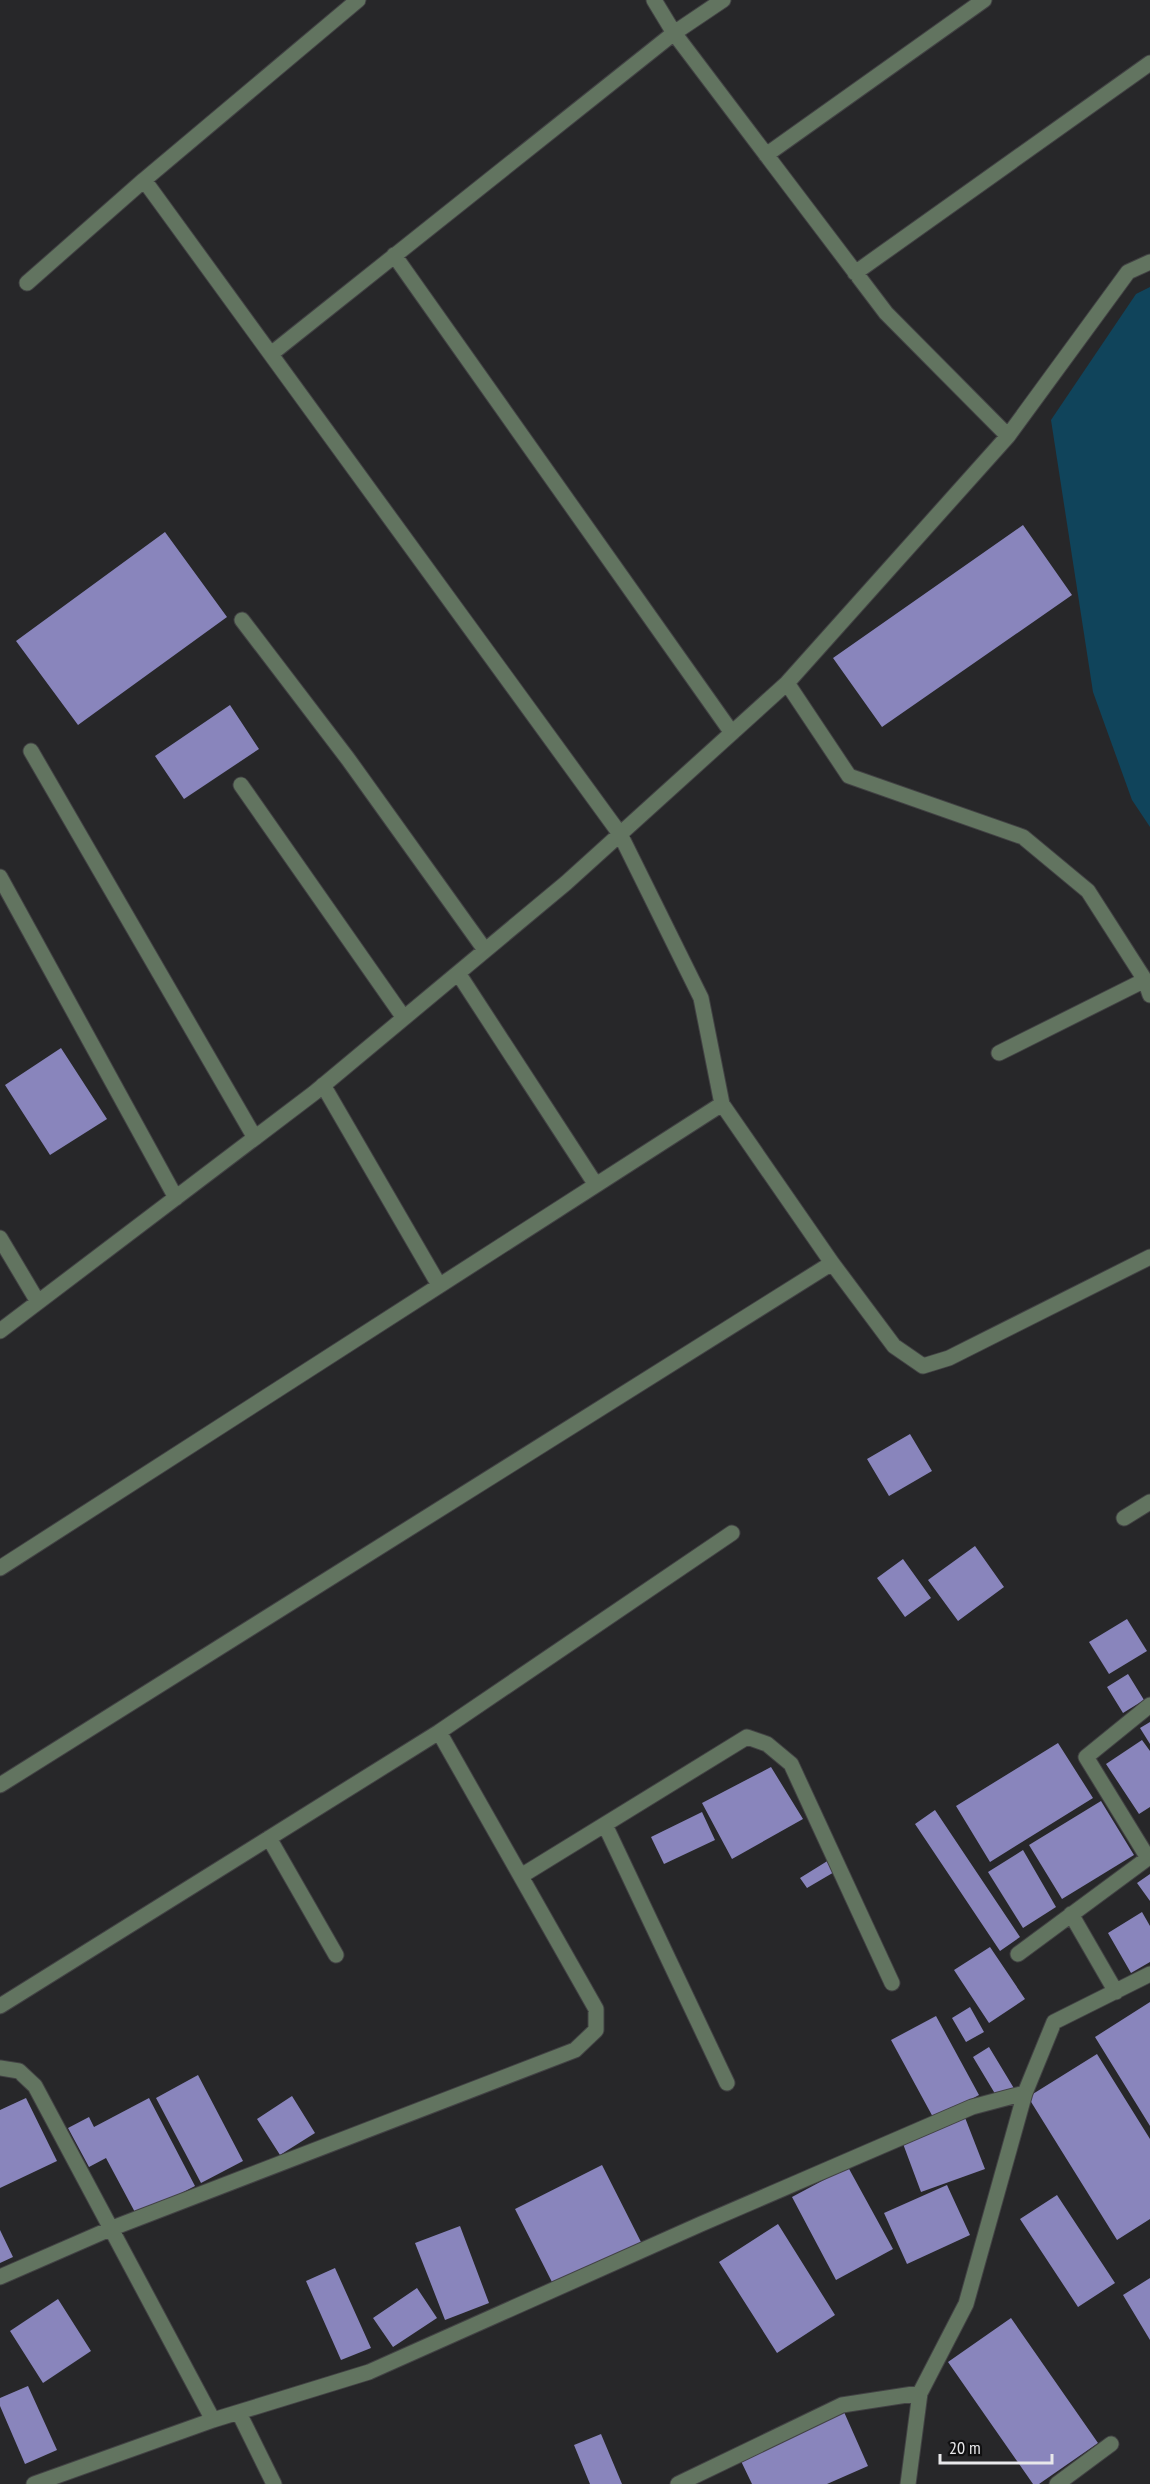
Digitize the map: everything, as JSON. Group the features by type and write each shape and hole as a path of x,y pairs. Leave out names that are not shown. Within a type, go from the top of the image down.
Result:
{"street":[{"path":"27,283 144,180 358,0"},
{"path":"654,0 674,33 886,313 1008,436"},
{"path":"271,354 674,33 723,0"},
{"path":"766,155 984,0"},
{"path":"855,273 1150,63"},
{"path":"144,180 620,834 700,998 722,1104 832,1263 894,1346 923,1366 949,1358 1150,1257"},
{"path":"394,255 732,733"},
{"path":"0,1331 323,1085 567,883 787,682 1008,436 1128,272 1150,262"},
{"path":"242,620 348,759 485,950"},
{"path":"787,682 849,776 1023,837 1088,891 1148,988 999,1053"},
{"path":"31,751 255,1138"},
{"path":"241,785 404,1018"},
{"path":"0,877 176,1198"},
{"path":"458,973 596,1185"},
{"path":"323,1085 439,1286"},
{"path":"0,1568 722,1104"},
{"path":"0,1238 38,1302"},
{"path":"0,1785 832,1263"},
{"path":"1124,1518 1150,1502"},
{"path":"0,2006 439,1732 732,1533"},
{"path":"1018,1954 1148,1858 1086,1757 1150,1705"},
{"path":"0,2277 110,2229 575,2050 597,2030 596,2009 439,1732"},
{"path":"521,1876 747,1737 767,1744 791,1764 892,1983"},
{"path":"605,1825 727,2083"},
{"path":"270,1838 336,1955"},
{"path":"1071,1914 1116,1992"},
{"path":"906,2483 920,2392 966,2304 1025,2093 1054,2022 1150,1974"},
{"path":"0,2068 19,2071 35,2086 213,2420"},
{"path":"34,2484 213,2420 369,2372 701,2224 972,2107 1025,2093"},
{"path":"678,2484 842,2405 920,2392"},
{"path":"239,2413 274,2484"},
{"path":"1057,2484 1112,2444"}],"water":[{"path":"1150,287 1150,827 1132,800 1093,692 1051,420 1136,294"}],"building":[{"path":"1023,525 1072,595 882,727 833,658"},
{"path":"165,532 227,617 78,725 16,641"},
{"path":"230,705 259,749 184,799 155,756"},
{"path":"61,1048 107,1119 50,1155 5,1085"},
{"path":"910,1434 932,1471 889,1496 867,1459"},
{"path":"975,1546 1004,1587 958,1621 928,1580"},
{"path":"903,1559 931,1598 905,1617 877,1578"},
{"path":"1127,1619 1147,1651 1109,1674 1089,1642"},
{"path":"1128,1674 1144,1700 1123,1713 1107,1687"},
{"path":"1150,1722 1150,1744 1140,1728"},
{"path":"1142,1740 1150,1751 1150,1807 1139,1814 1106,1764"},
{"path":"1058,1743 1093,1798 990,1862 956,1806"},
{"path":"771,1767 803,1819 732,1859 702,1803"},
{"path":"1101,1801 1134,1855 1062,1899 1029,1845"},
{"path":"935,1810 1020,1937 1000,1951 915,1824"},
{"path":"702,1812 715,1840 664,1864 651,1837"},
{"path":"1023,1850 1056,1907 1023,1928 988,1872"},
{"path":"829,1860 836,1871 807,1888 800,1878"},
{"path":"1150,1874 1150,1901 1137,1883"},
{"path":"1142,1912 1150,1926 1150,1962 1131,1973 1108,1933"},
{"path":"990,1947 1025,1999 989,2023 954,1970"},
{"path":"1150,2002 1150,2126 1095,2037"},
{"path":"970,2007 984,2032 966,2042 952,2018"},
{"path":"936,2016 979,2095 934,2119 891,2040"},
{"path":"989,2047 1015,2090 997,2097 973,2057"},
{"path":"1097,2054 1150,2139 1150,2219 1117,2240 1028,2097"},
{"path":"198,2075 243,2161 201,2183 156,2098"},
{"path":"292,2096 315,2133 280,2155 257,2119"},
{"path":"26,2098 57,2161 0,2188 0,2110"},
{"path":"149,2098 195,2186 137,2216 106,2158 89,2167 68,2128 89,2117 94,2127"},
{"path":"964,2115 985,2169 921,2192 902,2141"},
{"path":"602,2165 641,2242 554,2286 515,2209"},
{"path":"848,2167 893,2249 836,2280 792,2197"},
{"path":"947,2185 970,2235 907,2264 884,2213"},
{"path":"1057,2195 1115,2283 1078,2307 1020,2219"},
{"path":"778,2224 835,2315 777,2353 719,2262"},
{"path":"460,2226 489,2303 445,2320 415,2243"},
{"path":"0,2230 13,2257 0,2263"},
{"path":"335,2268 371,2348 341,2360 306,2281"},
{"path":"1150,2278 1150,2340 1123,2295"},
{"path":"417,2288 437,2318 393,2347 373,2318"},
{"path":"58,2299 91,2351 43,2383 10,2331"},
{"path":"1011,2318 1098,2443 1039,2484 1033,2484 948,2362"},
{"path":"28,2386 57,2450 25,2464 0,2406 0,2398"},
{"path":"844,2412 868,2466 827,2484 752,2484 740,2459"},
{"path":"601,2434 622,2484 590,2484 574,2445"}]}
